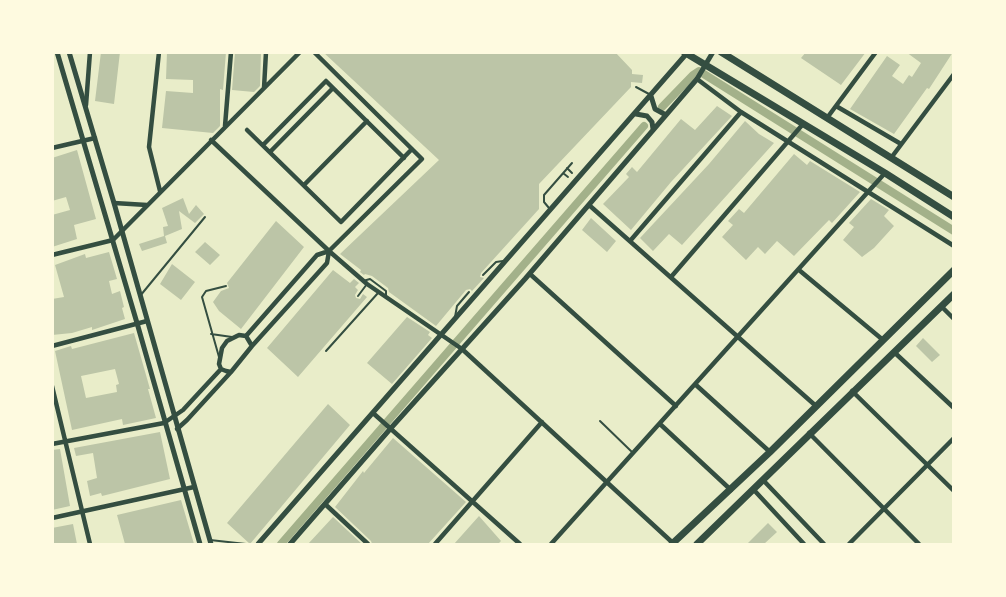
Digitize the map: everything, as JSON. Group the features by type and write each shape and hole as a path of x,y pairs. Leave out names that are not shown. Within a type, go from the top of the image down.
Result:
{"main road":[{"path":"721,52 952,194"},
{"path":"686,53 701,73 885,173 954,217"},
{"path":"674,544 954,270"},
{"path":"697,544 954,294"}],"street":[{"path":"57,52 200,544"},
{"path":"69,52 122,229 210,542"},
{"path":"86,108 90,52"},
{"path":"159,52 149,147 160,191"},
{"path":"225,126 231,52"},
{"path":"264,88 266,52"},
{"path":"52,255 112,240 300,52"},
{"path":"246,336 317,255 329,251 422,159 314,52"},
{"path":"290,544 389,427 530,274 701,73 713,52"},
{"path":"827,118 876,52"},
{"path":"258,544 376,415 686,53"},
{"path":"701,73 741,112 871,189 954,246"},
{"path":"891,158 954,74"},
{"path":"263,146 326,81 404,158"},
{"path":"270,152 333,88"},
{"path":"651,96 654,109 666,115"},
{"path":"836,106 901,144"},
{"path":"630,240 741,112"},
{"path":"636,114 643,114 650,118 653,129"},
{"path":"303,185 367,121"},
{"path":"670,277 802,126"},
{"path":"247,130 341,222 412,149"},
{"path":"53,146 95,138"},
{"path":"212,140 365,282 460,348 674,544"},
{"path":"551,544 885,173"},
{"path":"114,203 147,205"},
{"path":"589,204 816,406"},
{"path":"177,429 231,372 327,263 329,251"},
{"path":"799,270 883,340"},
{"path":"530,274 676,406"},
{"path":"941,306 954,319"},
{"path":"52,346 147,321"},
{"path":"221,369 219,357 222,348 233,337 246,336 252,346"},
{"path":"893,351 954,408"},
{"path":"221,369 231,372"},
{"path":"52,444 164,423 183,410 221,369"},
{"path":"696,385 770,452"},
{"path":"52,386 90,544"},
{"path":"852,391 954,491"},
{"path":"376,415 520,544"},
{"path":"435,544 542,422"},
{"path":"660,424 731,490"},
{"path":"809,434 919,544"},
{"path":"849,544 954,438"},
{"path":"763,480 824,544"},
{"path":"52,518 194,487"},
{"path":"753,489 804,544"},
{"path":"325,504 368,544"}],"lane":[{"path":"636,87 651,96"},
{"path":"551,210 544,202 544,195 572,163"},
{"path":"567,168 572,173"},
{"path":"563,173 568,177"},
{"path":"140,296 205,217"},
{"path":"483,275 496,262 506,261"},
{"path":"358,296 365,282 370,279 386,291 386,297"},
{"path":"219,357 202,302 203,294 226,286"},
{"path":"326,351 378,292"},
{"path":"456,319 455,309 469,292"},
{"path":"351,315 355,318"},
{"path":"212,334 233,337"},
{"path":"600,421 634,454"},
{"path":"210,542 246,544"}],"building":[{"path":"101,52 120,52 114,104 95,101"},
{"path":"167,52 226,52 223,90 220,89 220,126 213,133 162,128 166,91 193,93 193,80 166,79"},
{"path":"235,52 261,52 260,86 254,92 232,90"},
{"path":"323,52 615,52 632,70 632,74 643,75 642,83 631,82 631,87 539,184 539,209 481,273 480,277 484,278 472,291 466,290 436,326 389,292 388,288 372,276 360,272 361,270 340,254 439,160"},
{"path":"806,52 866,52 841,85 801,58"},
{"path":"906,52 953,52 929,89 927,88 894,134 850,109 887,56 900,65 892,76 903,84 909,75 912,77 921,63"},
{"path":"717,106 732,116 671,182 631,230 603,204 629,177 626,174 632,167 637,172 681,119 695,130"},
{"path":"745,121 759,134 774,143 682,245 669,234 653,251 640,238 709,164"},
{"path":"77,150 96,219 74,225 77,239 52,247 52,215 70,210 66,197 52,201 52,158"},
{"path":"794,154 807,165 810,161 860,192 832,223 829,220 794,256 777,241 765,254 758,247 746,260 722,237 733,225 728,221 739,209 744,213"},
{"path":"183,198 189,214 196,205 204,214 195,223 179,211 182,229 165,236 167,243 142,251 139,244 164,236 163,227 168,226 162,208"},
{"path":"871,199 889,210 884,216 894,226 874,248 862,257 843,240 854,227 849,223"},
{"path":"591,218 616,241 607,252 582,230"},
{"path":"276,221 304,247 241,329 219,311 213,302 221,291 229,288 227,283"},
{"path":"205,242 220,255 210,265 195,252"},
{"path":"109,252 117,279 109,281 112,294 120,291 125,319 92,330 92,327 72,333 52,335 52,299 64,297 55,265 85,254 86,258"},
{"path":"172,264 195,282 181,300 160,284"},
{"path":"333,270 350,283 354,279 359,283 355,287 358,290 356,298 360,299 363,294 367,297 298,377 267,348"},
{"path":"407,317 430,332 428,335 432,338 392,384 367,363"},
{"path":"134,333 156,418 123,425 122,419 72,430 55,351 71,346 72,349","holes":["115,369 119,384 116,385 117,392 86,398 81,376"]},
{"path":"923,338 940,355 932,362 916,346"},
{"path":"328,404 350,425 250,544 227,523"},
{"path":"160,432 170,479 102,496 101,493 90,496 87,481 97,478 93,453 76,456 74,448"},
{"path":"393,438 466,502 428,544 372,544 335,507"},
{"path":"60,449 70,506 52,510 52,450"},
{"path":"181,500 194,544 125,544 117,515"},
{"path":"479,516 501,541 498,544 454,544"},
{"path":"333,517 362,544 308,544"},
{"path":"768,523 777,532 764,544 747,544"},
{"path":"73,524 77,544 52,544 52,528"}],"waterway":[{"path":"662,107 699,71 954,231"},
{"path":"281,544 644,126"}]}
